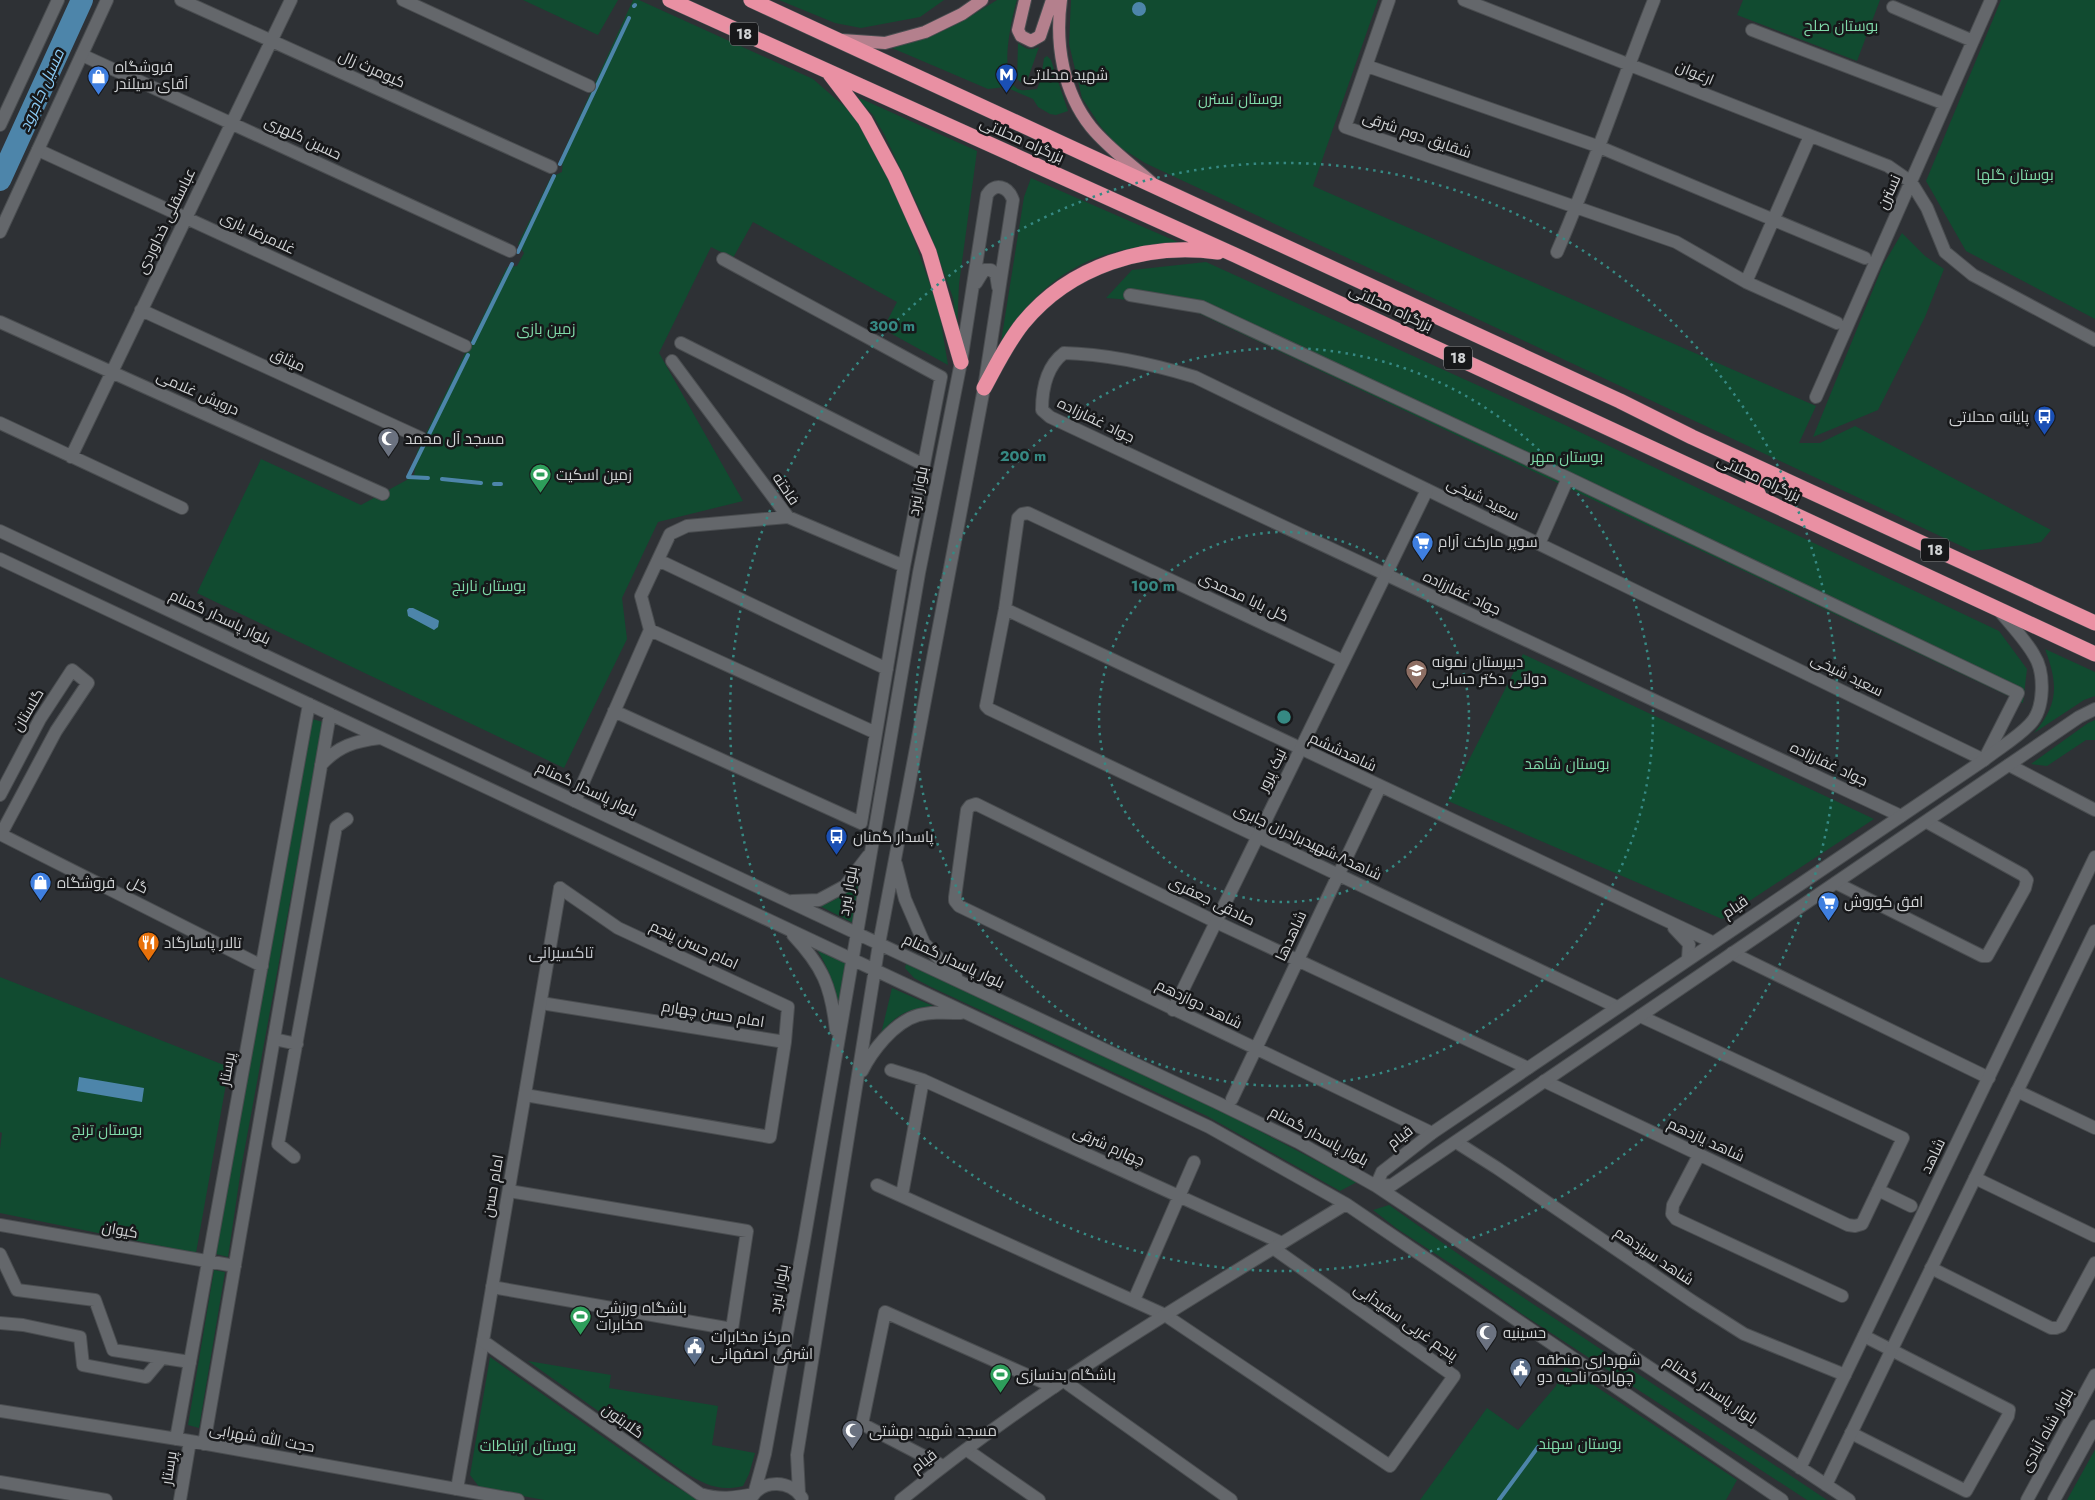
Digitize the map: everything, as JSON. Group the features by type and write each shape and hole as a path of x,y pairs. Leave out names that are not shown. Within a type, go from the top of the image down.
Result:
{"highway":[{"name":"بزرگراه محلاتی","path":"670,0 1235,255 2095,654"},
{"name":"بزرگراه محلاتی","path":"751,0 1155,185 1620,401 1774,476 2095,624"},
{"path":"829,73 865,120 895,176 930,252 961,362"},
{"path":"984,388 1007,344 1022,324 1059,287 1085,273 1118,258 1152,252 1200,250 1235,255"},
{"path":"1680,461 1696,458 1699,451 1692,437"},
{"path":"1760,498 1753,482 1758,476 1774,476"}],"main road":[{"path":"838,40 885,44 925,32 962,14 982,0"},
{"path":"1026,0 1018,30 1021,36 1031,41 1040,36 1052,0"},
{"path":"1061,0 1059,12 1060,56 1072,95 1090,126 1100,138 1155,185"}],"street":[{"path":"0,125 58,0"},
{"path":"0,232 107,0"},
{"name":"کیومرث زال","path":"181,0 551,167"},
{"name":"عباسقلی خداوردی","path":"71,456 290,0"},
{"path":"403,0 589,86"},
{"name":"شقایق دوم شرقی","path":"1390,0 1345,127 1576,207"},
{"name":"ارغوان","path":"1464,0 1888,166 1911,182"},
{"path":"1557,252 1576,207 1654,0"},
{"name":"نسترن","path":"1816,397 1991,0"},
{"path":"1893,7 1973,41"},
{"path":"1752,30 1945,104"},
{"name":"حسین کلهری","path":"82,55 510,251"},
{"path":"1367,66 1598,146 1865,258"},
{"path":"1746,282 1810,136"},
{"name":"غلامرضا یاری","path":"38,150 465,346"},
{"path":"1911,182 1927,208 1945,252 1973,275 2095,340"},
{"name":"بلوار نبرد","path":"752,1497 765,1454 918,573 961,362 987,195 991,189 998,186 1005,188 1013,200 1000,296"},
{"path":"1576,207 1676,242 1746,282 1837,323"},
{"path":"614,712 862,823 904,566 941,377 723,259"},
{"path":"801,1496 797,1455 856,1085 879,944 1000,296 996,274 991,270 984,270 980,274 972,292"},
{"path":"1130,295 1202,307 1568,478 2018,694 1984,760"},
{"name":"میثاق","path":"141,310 420,438"},
{"name":"درویش غلامی","path":"0,322 383,494"},
{"path":"681,343 924,465"},
{"name":"سعید شیخی","path":"1064,353 1118,357 1156,365 1195,377 1984,760"},
{"name":"جواد غفارزاده","path":"1064,353 1055,360 1045,384 1042,410 1050,418 1901,816"},
{"name":"فاخته","path":"672,361 788,517"},
{"path":"0,423 182,508"},
{"path":"1540,544 1568,478"},
{"name":"نیک پرور","path":"1173,1010 1427,490"},
{"name":"گل بابا محمدی","path":"1005,609 1018,518 1022,514 1028,513 1343,661"},
{"path":"788,517 904,566"},
{"name":"فاخته","path":"650,630 641,596 670,534 687,526 788,517"},
{"name":"بلوار پاسدار گمنام","path":"0,531 1298,1142 1376,1186 1849,1500"},
{"path":"0,559 309,704 329,719"},
{"path":"658,560 887,669"},
{"name":"قیام","path":"1376,1186 1382,1172 1432,1133 1984,760 2030,724 2036,717 2041,704 2042,682 2035,656 1996,608"},
{"name":"شاهد۸-شهیدبرادران جابری","path":"1005,609 986,706 1617,1007"},
{"name":"شاهدششم","path":"1005,609 1300,750 1712,942 1989,1078"},
{"path":"575,801 650,630 876,732"},
{"name":"گلستان","path":"0,795 40,720 72,670 88,683 56,731 0,834"},
{"name":"پرستار","path":"176,1439 309,704"},
{"path":"1376,1186 1392,1185 2079,717 2095,709"},
{"path":"306,720 311,715 318,714 381,738 1209,1128 1346,1204 1782,1500"},
{"path":"204,1444 329,719"},
{"path":"321,765 341,747 358,740 381,738"},
{"path":"2010,740 2018,746 2021,757"},
{"path":"2009,765 2095,810"},
{"name":"شاهدها","path":"1232,1099 1380,787"},
{"name":"صادقی جعفری","path":"955,901 967,810 970,806 976,804 1216,922 1528,1068"},
{"path":"294,1157 278,1144 336,827 347,819"},
{"path":"1836,883 1982,956 1987,956 2025,888 2027,880 2024,874 1927,822"},
{"name":"گل","path":"0,834 262,966"},
{"path":"788,901 819,900 845,886 871,852"},
{"name":"شاهد","path":"1800,1468 2095,857"},
{"path":"895,859 905,899 924,943 961,982"},
{"name":"امام حسن","path":"457,1489 560,888"},
{"name":"امام حسن پنجم","path":"560,888 618,928 788,1007 785,1042"},
{"name":"شاهد دوازدهم","path":"955,901 959,906 1432,1133"},
{"name":"شاهدششم","path":"1641,909 1684,936 1689,944 1688,959"},
{"path":"788,929 807,950 823,973 833,1002 837,1047"},
{"path":"1826,1486 2095,931"},
{"name":"امام حسن چهارم","path":"541,1002 785,1042"},
{"path":"856,1085 869,1057 898,1023 915,1016 934,1012 966,1013"},
{"path":"1640,1016 1903,1138 1878,1190 1912,1206"},
{"path":"274,1039 297,1044"},
{"path":"525,1095 770,1137 785,1042"},
{"name":"چهارم شرقی","path":"891,1070 923,1080 1179,1196 1277,1246"},
{"path":"902,1195 923,1080"},
{"name":"شاهد یازدهم","path":"1544,1081 1848,1225 1862,1224 1878,1190"},
{"path":"2016,1091 2095,1128"},
{"name":"شاهد سیزدهم","path":"1456,1142 1744,1334 1845,1375"},
{"path":"1699,1155 1673,1204 1672,1214 1676,1219 1842,1296"},
{"path":"1134,1300 1194,1162"},
{"path":"1975,1178 2095,1236"},
{"path":"877,1185 1165,1315"},
{"path":"492,1287 732,1329 747,1232 508,1191"},
{"name":"قیام","path":"901,1500 943,1466 1059,1384 1165,1315 1346,1204"},
{"name":"کیوان","path":"0,1225 235,1266"},
{"name":"پنجم غربی سفیدآبی","path":"1165,1315 1390,1466 1454,1376 1277,1246"},
{"path":"0,1254 17,1290 95,1300 113,1350 190,1362"},
{"path":"1931,1268 2050,1328 2056,1328 2061,1326 2095,1263"},
{"path":"943,1466 862,1424 885,1312 1059,1384 1231,1500"},
{"path":"0,1323 23,1325 80,1337 83,1365 146,1376 162,1358"},
{"path":"1851,1433 1966,1491 2008,1416 2009,1410 1864,1336"},
{"name":"گلابتون","path":"483,1340 700,1494 712,1499 752,1497 766,1486 781,1484 791,1487 801,1496"},
{"name":"بلوار شاه آبادی","path":"2026,1500 2095,1375"},
{"name":"حجت الله شهرابی","path":"0,1411 190,1441 457,1489 479,1496 518,1500"},
{"path":"2054,1500 2095,1426"},
{"name":"پرستار","path":"180,1500 190,1441"},
{"path":"967,1450 1039,1500"},
{"path":"0,1482 106,1500"}],"green space":[{"path":"523,0 618,0 598,35"},
{"name":"بوستان نارنج","path":"633,0 639,0 813,79 852,113 866,133 908,222 939,310 948,365 883,329 897,302 753,222 733,258 711,247 659,353 743,501 658,522 622,598 627,639 564,768 197,593 261,459 361,505 414,476 417,452 507,267 517,266 524,253 518,244 551,177 562,172 563,153"},
{"path":"779,0 944,0 920,17 861,28 835,23"},
{"path":"997,0 1017,0 1009,34 1007,63 1013,85 1021,90 1037,89 1041,79 1044,58 1047,56 1051,60 1068,111 1056,115 1050,114 1038,107 1033,99 1005,87 988,89 892,48 930,37 963,21"},
{"name":"بوستان نسترن","path":"1071,0 1378,0 1313,186 1816,406 1799,443 1820,443 1855,426 2051,530 2041,542 1972,551 1145,163 1118,146 1101,127 1082,98 1069,44"},
{"name":"بوستان صلح","path":"1743,0 1880,0 1857,61 1737,15"},
{"name":"بوستان گلها","path":"2001,0 2095,0 2095,319 1966,251 1926,181"},
{"path":"1018,43 1028,49 1039,47 1027,81 1022,83 1017,79"},
{"path":"855,96 977,151 959,284 957,330 953,298 927,225 885,136 873,115"},
{"path":"1031,178 1180,243 1151,245 1124,250 1099,257 1077,267 1056,280 1036,297 1018,317 1001,342 1024,197"},
{"path":"1902,233 1925,256 1944,269 1925,317 1878,410 1813,437 1883,265"},
{"name":"بوستان مهر","path":"1206,262 1565,425 1999,631 2027,669 2023,703 1179,304 1106,298 1132,270"},
{"path":"2045,649 2095,672 2095,696 2084,700 2034,733 2048,713 2054,693 2052,673"},
{"name":"بوستان شاهد","path":"1523,654 1874,819 1722,919 1448,801"},
{"path":"312,719 323,722 241,1169 228,1257 216,1254"},
{"path":"2095,720 2095,740 2086,740 2047,766 2031,764 2088,723"},
{"path":"862,874 853,923 820,906 844,894"},
{"path":"816,948 846,962 839,1008 830,976"},
{"path":"906,964 964,988 1212,1106 1357,1182 1340,1191 1207,1116 931,987 914,978 905,968"},
{"name":"بوستان ترنج","path":"0,977 229,1067 196,1253 0,1213 0,1149 2,1133 0,1132"},
{"path":"892,988 933,1006 916,1009 897,1017 881,1034"},
{"path":"1389,1205 1464,1258 1827,1500 1807,1500 1522,1314 1471,1277 1396,1228 1373,1210"},
{"path":"214,1270 225,1272 199,1428 188,1425"},
{"name":"بوستان ارتباطات","path":"490,1357 661,1478 699,1500 544,1500 480,1488 470,1475"},
{"path":"528,1361 611,1375 609,1388 718,1406 712,1445 755,1453 749,1474 743,1486 726,1488 712,1486 684,1472"},
{"name":"بوستان سهند","path":"1565,1366 1737,1480 1726,1500 1420,1500 1487,1408 1518,1430 1556,1386"},
{"path":"2095,1450 2095,1500 2067,1500 2092,1455"}],"water":[{"path":"1136,2 1142,2 1146,9 1142,16 1136,16 1132,12 1132,6"},
{"path":"413,608 438,620 438,627 434,630 408,616 407,610"},
{"path":"79,1077 144,1088 142,1102 77,1091"}],"waterway":[{"name":"مسیل جاجرود","path":"0,180 82,0"},
{"path":"560,164 629,18"},
{"path":"518,252 554,176"},
{"path":"473,343 512,264"},
{"path":"428,478 408,477 468,355"},
{"path":"442,479 481,483"},
{"path":"494,484 501,484"},
{"path":"1499,1500 1538,1447"}],"place":[{"name":"شهید محلاتی","path":"1007,94"},
{"name":"فروشگاه آقای سیلندر","path":"99,95"},
{"name":"پایانه محلاتی","path":"2045,436"},
{"name":"مسجد آل محمد","path":"389,458"},
{"name":"زمین اسکیت","path":"540,494"},
{"name":"سوپر مارکت آرام","path":"1422,561"},
{"name":"دبیرستان نمونه دولتی دکتر حسابی","path":"1416,690"},
{"name":"پاسدار گمنان","path":"837,856"},
{"name":"فروشگاه","path":"41,902"},
{"name":"افق کوروش","path":"1828,921"},
{"name":"تالار پاسارگاد","path":"148,962"},
{"name":"باشگاه ورزشی مخابرات","path":"580,1336"},
{"name":"حسینیه","path":"1487,1352"},
{"name":"مرکز مخابرات اشرفی اصفهانی","path":"695,1365"},
{"name":"شهرداری منطقه چهارده ناحیه دو","path":"1521,1388"},
{"name":"باشگاه بدنسازی","path":"1000,1394"},
{"name":"مسجد شهید بهشتی","path":"853,1450"}],"district":[{"name":"تاکسیرانی","path":"561,952"}],"park label":[{"name":"زمین بازی","path":"546,329"}]}
